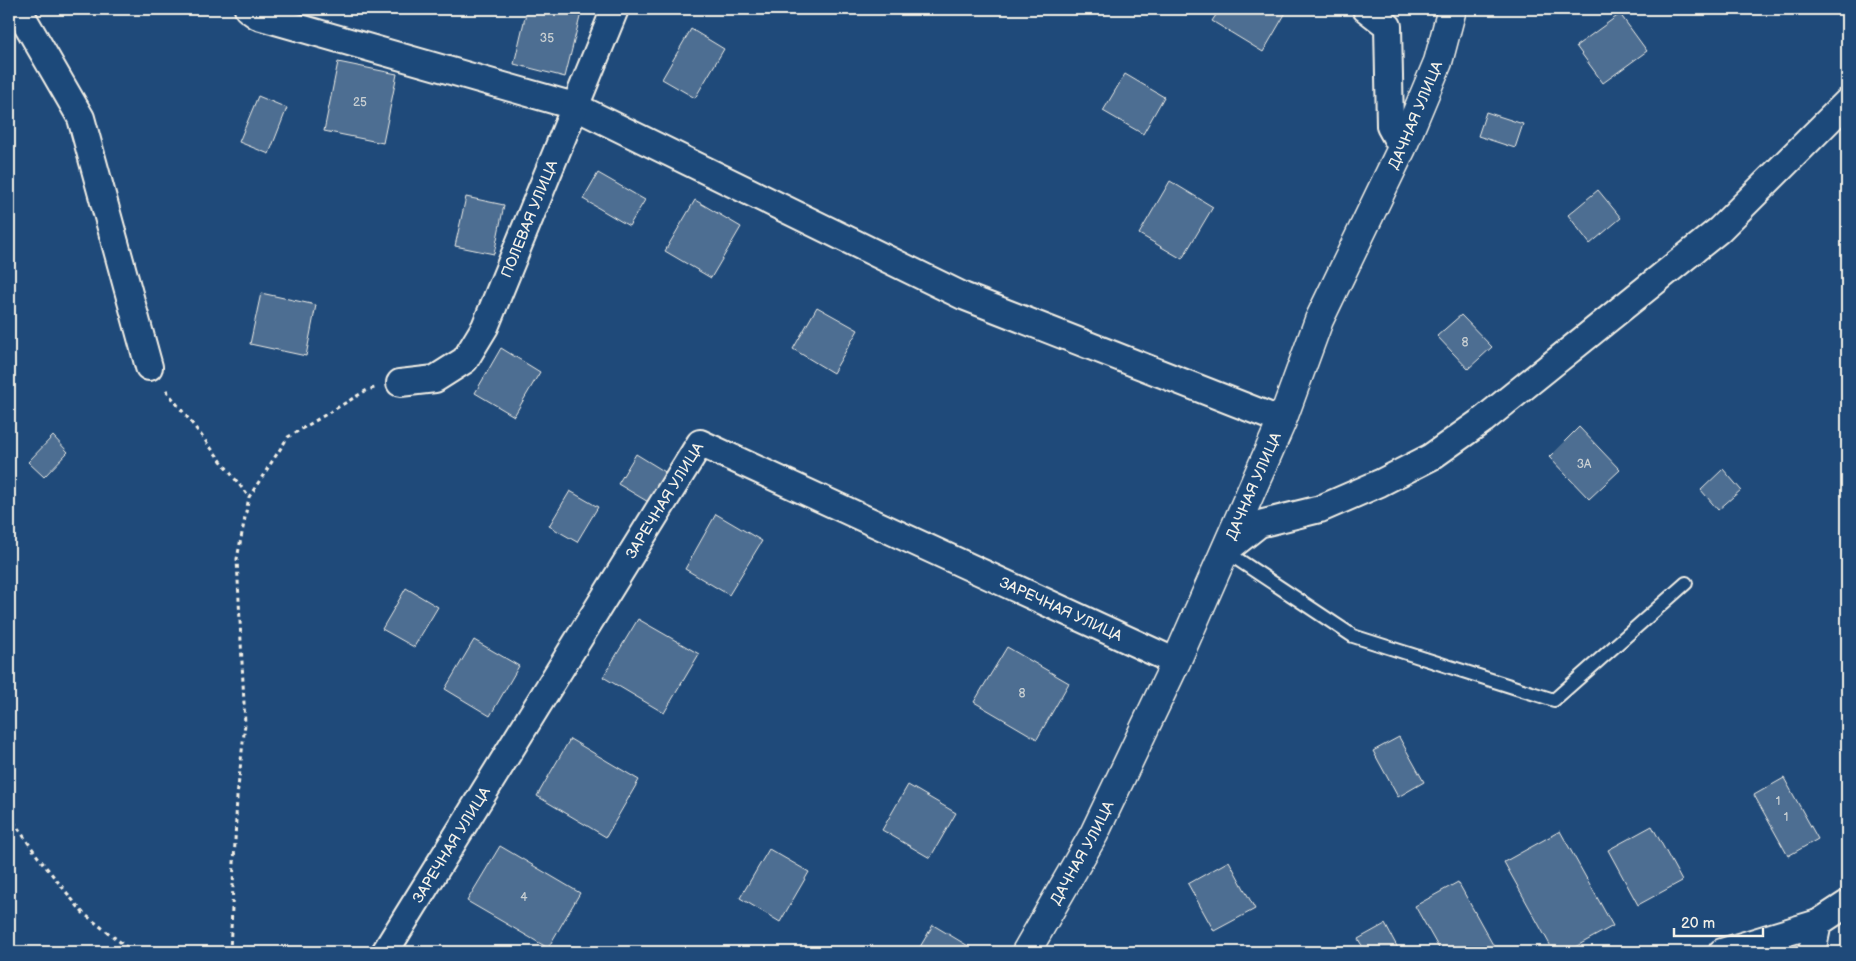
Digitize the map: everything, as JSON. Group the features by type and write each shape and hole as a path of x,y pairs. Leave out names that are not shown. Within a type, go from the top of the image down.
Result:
{"street":[{"path":"18,9 81,118 149,367"},
{"path":"248,9 258,16 574,106 963,296 1282,420"},
{"name":"ПОЛЕВАЯ УЛИЦА","path":"400,383 435,379 465,360 484,326 615,9"},
{"path":"1366,9 1388,26 1390,126 1402,148"},
{"name":"ДАЧНАЯ УЛИЦА","path":"1026,952 1094,834 1176,662 1282,420 1319,320 1402,148 1438,62 1452,9"},
{"path":"1225,552 1259,524 1320,509 1380,483 1431,457 1484,420 1719,230 1847,102"},
{"name":"ЗАРЕЧНАЯ УЛИЦА","path":"385,952 700,444 1176,662"},
{"path":"1722,952 1818,923 1847,904"},
{"path":"1812,952 1818,923"}],"lane":[{"path":"1225,552 1353,636 1554,700 1686,583"}],"path":[{"path":"149,367 250,497"},
{"path":"230,952 237,797 245,724 237,559 250,497 288,437 367,390 400,383"},
{"path":"9,815 38,858 83,914 133,952"}],"building":[{"path":"527,9 564,9 581,13 565,77 514,64"},
{"path":"1220,9 1288,9 1263,52 1212,21"},
{"path":"1620,14 1647,51 1603,83 1576,46"},
{"path":"691,29 724,49 695,98 662,79"},
{"path":"338,62 397,74 383,143 324,131"},
{"path":"1125,74 1164,97 1143,134 1103,111"},
{"path":"258,96 287,108 269,154 239,142"},
{"path":"1486,112 1523,124 1515,148 1478,136"},
{"path":"598,173 645,200 629,226 583,199"},
{"path":"1170,181 1213,207 1182,259 1139,234"},
{"path":"1598,190 1621,218 1590,244 1568,215"},
{"path":"466,197 504,205 494,254 455,246"},
{"path":"695,200 741,227 711,278 665,251"},
{"path":"261,293 316,305 306,356 250,344"},
{"path":"817,307 858,330 833,373 793,349"},
{"path":"1461,315 1492,347 1468,369 1437,336"},
{"path":"501,348 540,372 514,416 475,393"},
{"path":"1579,427 1620,470 1589,499 1549,457"},
{"path":"53,436 68,452 44,477 28,462"},
{"path":"636,454 667,473 650,503 618,484"},
{"path":"1723,469 1741,490 1718,510 1701,490"},
{"path":"570,491 598,507 577,542 549,526"},
{"path":"716,514 762,541 729,595 685,569"},
{"path":"406,588 438,607 414,647 382,629"},
{"path":"638,619 699,654 664,713 603,677"},
{"path":"474,640 519,666 490,716 445,689"},
{"path":"1007,647 1069,683 1037,739 974,702"},
{"path":"1399,737 1424,782 1398,797 1373,751"},
{"path":"570,739 639,780 606,837 537,796"},
{"path":"1784,778 1818,839 1788,856 1754,795"},
{"path":"908,785 956,813 930,858 882,830"},
{"path":"1652,826 1682,881 1638,905 1608,850"},
{"path":"1560,831 1613,926 1566,952 1554,952 1504,862"},
{"path":"500,846 580,893 548,948 467,901"},
{"path":"769,849 809,872 780,922 740,898"},
{"path":"1229,861 1255,909 1214,931 1188,884"},
{"path":"1458,882 1497,952 1441,952 1415,906"},
{"path":"1385,924 1400,952 1366,952 1358,939"},
{"path":"933,925 975,950 974,952 917,952"}]}
